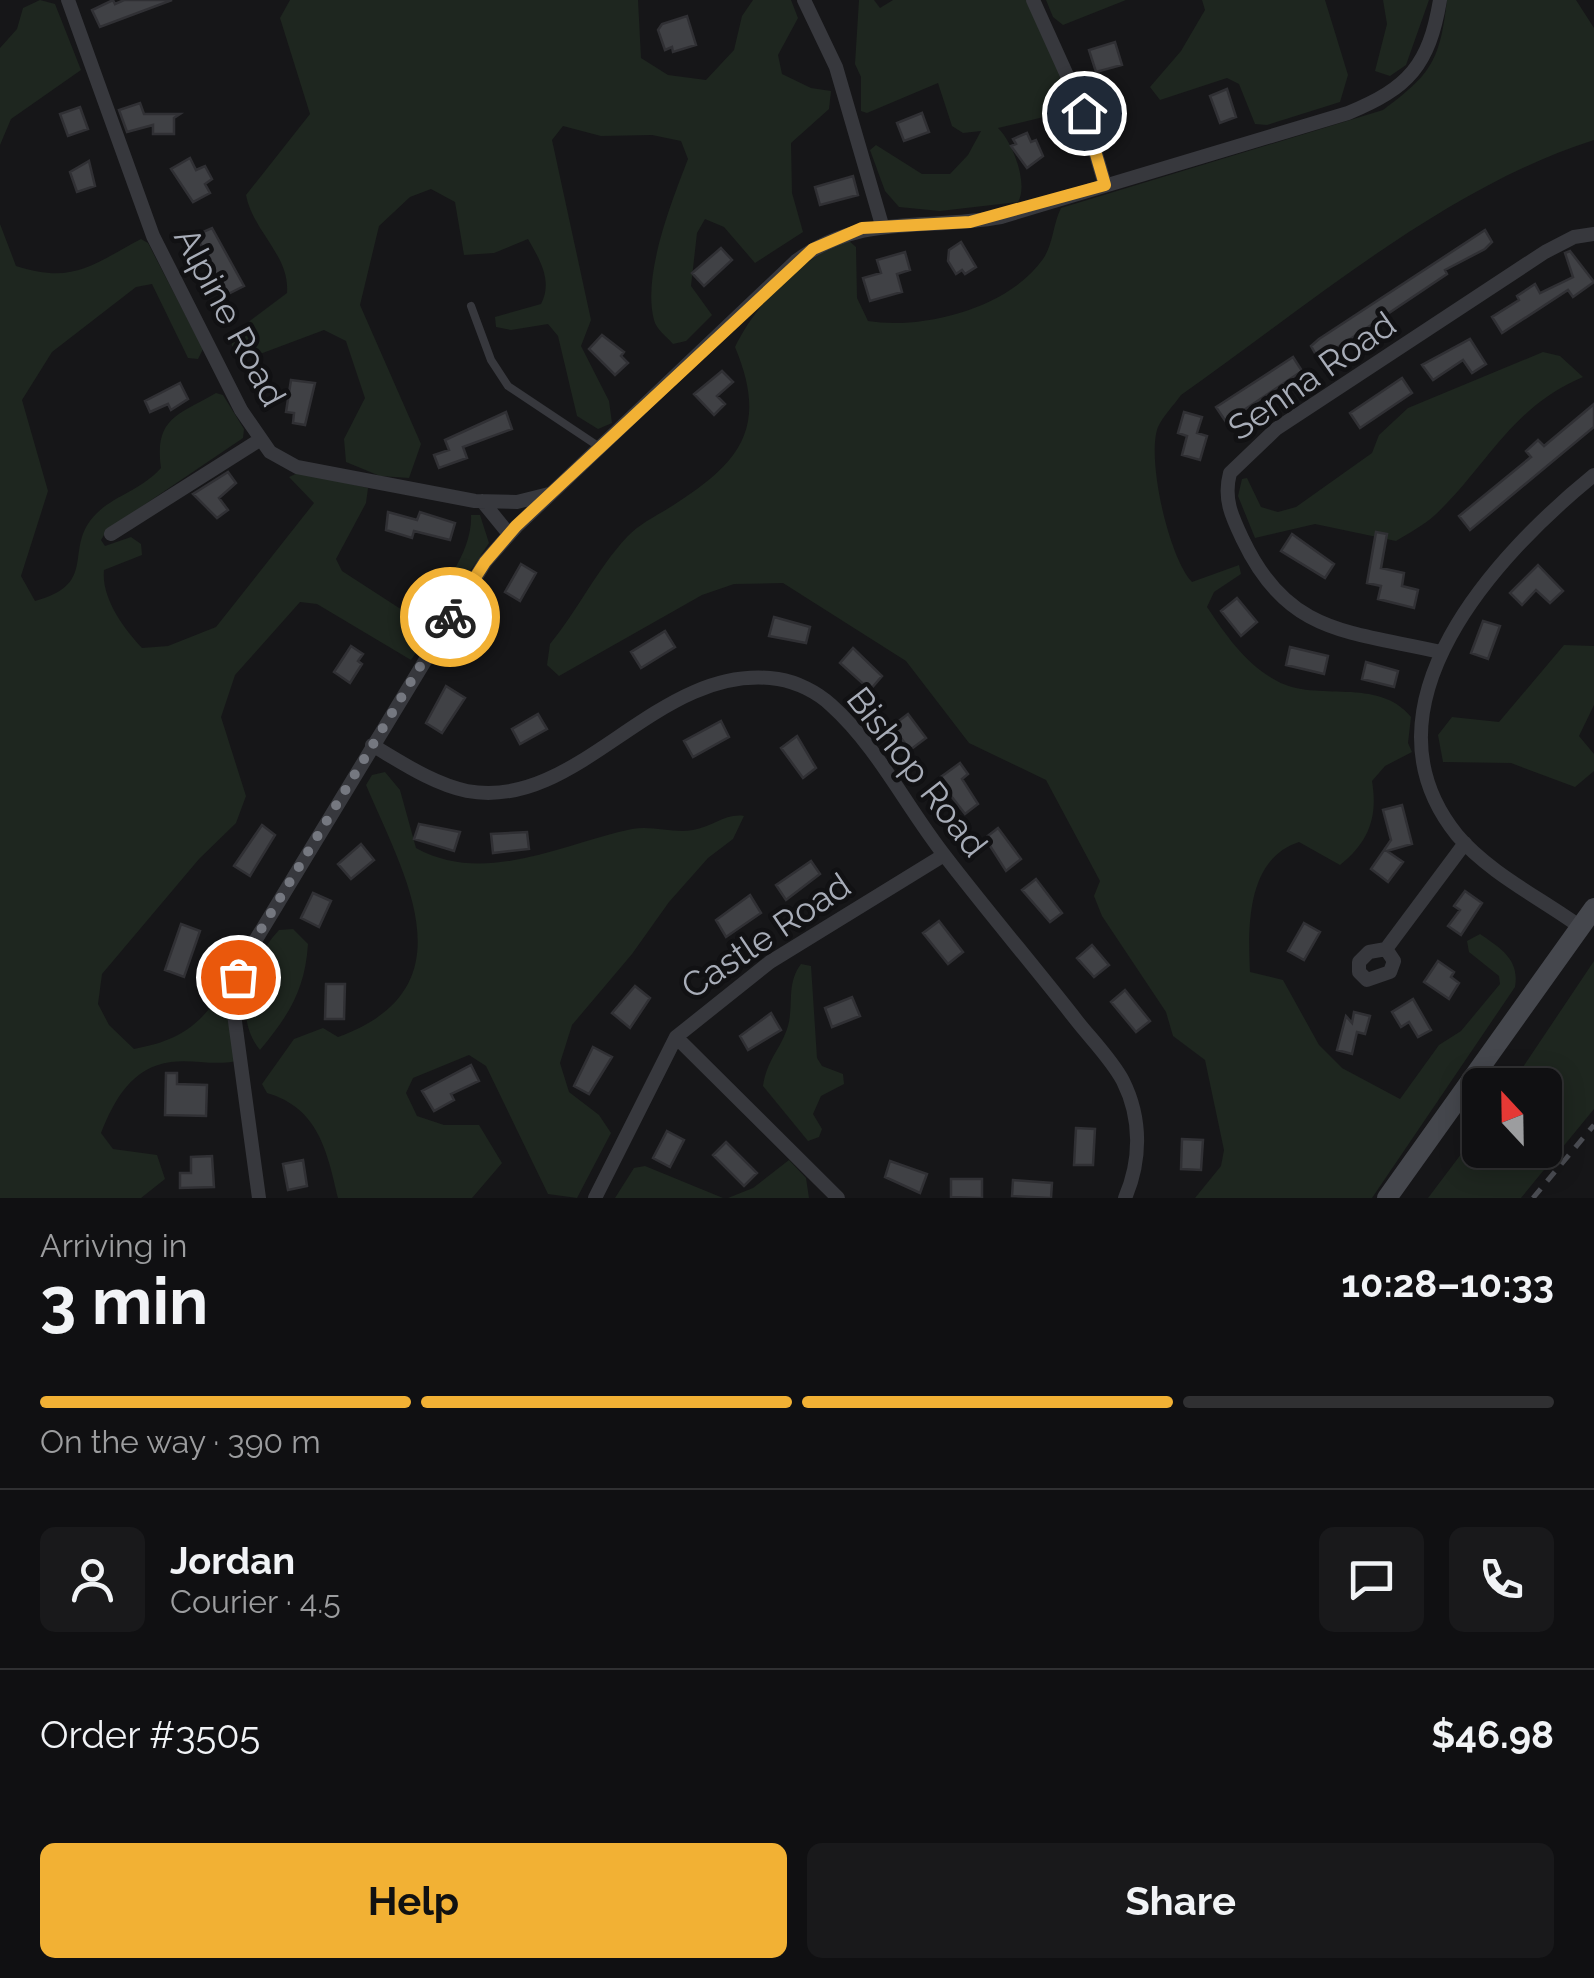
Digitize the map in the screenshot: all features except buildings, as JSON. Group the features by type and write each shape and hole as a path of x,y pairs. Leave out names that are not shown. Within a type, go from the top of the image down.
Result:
{"street":[{"name":"Alpine Road","path":"68,0 153,236 207,346 261,439 278,459 298,467 482,501 517,502 554,492"},
{"path":"804,0 836,67 882,225"},
{"path":"1033,0 1084,113 1105,185"},
{"path":"259,1198 234,1014 235,986 254,941 372,746 485,562 509,534 796,261 842,234 882,225 970,222 1246,145 1373,102 1408,79 1424,59 1440,0"},
{"name":"Senna Road","path":"1441,652 1331,627 1284,603 1254,561 1230,513 1230,473 1276,429 1545,252 1574,236 1594,234"},
{"path":"110,534 261,439"},
{"path":"1579,926 1465,843 1441,808 1423,754 1423,718 1441,652 1474,596 1509,551 1594,475"},
{"path":"482,501 509,534"},
{"name":"Bishop Road","path":"372,746 433,780 497,794 538,783 690,690 748,678 801,685 831,705 1122,1080 1137,1131 1138,1156 1125,1198"},
{"path":"1386,948 1465,843"},
{"name":"Castle Road","path":"595,1198 676,1037 770,962 944,855"},
{"path":"1387,1198 1594,908"},
{"path":"676,1037 838,1198"}],"lane":[{"path":"471,306 491,360 508,386 601,448"}],"shaded area":[{"path":"40,0 55,4 81,70 11,119 0,145 0,48 17,29 23,8"},
{"path":"290,0 638,0 641,58 668,75 706,80 734,50 742,16 753,0 791,0 798,18 778,55 782,74 811,88 831,91 829,109 791,143 792,193 803,232 755,263 724,227 705,219 697,233 691,286 712,315 686,341 673,344 659,330 651,302 660,238 688,159 681,141 652,135 601,136 563,126 552,140 591,320 581,346 609,401 612,423 598,429 577,416 558,336 548,324 511,330 496,327 495,317 541,304 546,287 544,271 528,239 494,253 464,255 455,202 431,189 410,197 379,226 360,305 421,444 409,478 380,476 346,462 344,439 365,398 346,341 324,330 249,358 232,346 231,335 287,293 283,267 246,195 310,114 280,18"},
{"path":"859,0 874,0 880,8 893,0 1026,0 1072,102 1056,114 998,128 1017,163 1021,185 1018,202 940,211 899,207 885,191 870,150 876,145 922,174 950,174 968,155 981,131 963,133 952,126 938,83 867,113 861,111 861,77 855,64"},
{"path":"1046,0 1126,0 1063,25 1053,17"},
{"path":"1202,0 1325,0 1348,75 1340,102 1267,125 1255,124 1239,84 1227,78 1160,100 1150,87 1181,51 1205,10"},
{"path":"1383,0 1429,0 1406,65 1390,76 1375,71 1387,24"},
{"path":"1447,0 1576,0 1594,28 1594,140 1484,187 1431,218 1181,395 1158,427 1155,461 1168,531 1183,570 1192,582 1239,565 1241,574 1214,592 1207,607 1246,657 1266,674 1293,687 1382,697 1411,717 1408,743 1412,752 1385,766 1372,781 1374,806 1369,828 1350,856 1340,865 1299,842 1269,863 1254,897 1250,972 1283,980 1319,1045 1342,1068 1400,1099 1439,1045 1461,1031 1500,984 1499,976 1469,952 1467,941 1480,934 1501,950 1514,969 1515,987 1372,1198 1195,1198 1221,1166 1224,1150 1205,1060 1173,1036 1166,1012 1102,916 1094,896 1100,881 1046,780 969,743 906,661 783,583 734,584 702,595 559,676 547,665 550,644 627,537 696,490 731,458 748,422 749,400 735,347 768,298 814,258 848,240 856,247 857,298 868,321 914,322 987,303 1009,291 1043,259 1061,208 1383,110 1413,86 1431,64 1441,37"},
{"path":"0,224 16,266 36,271 81,269 141,239 148,243 203,349 198,359 188,358 152,284 136,287 52,352 22,400 48,491 21,576 35,601 67,585 74,574 81,539 97,513 161,468 165,428 180,413 216,393 223,395 244,429 243,438 107,530 101,540 105,546 131,537 141,544 142,555 104,570 104,581 115,612 142,648 168,646 216,627 314,503 289,477 300,472 368,488 366,503 336,559 342,571 413,617 434,597 461,557 471,515 480,515 489,543 411,660 317,604 300,602 235,675 221,717 246,796 236,823 199,859 102,974 98,1004 109,1025 134,1049 183,1032 219,996 224,996 236,1061 157,1065 135,1078 119,1097 101,1133 113,1149 157,1155 165,1179 141,1198 0,1198"},
{"path":"1543,352 1560,356 1583,377 1537,404 1518,421 1454,496 1416,529 1396,541 1315,524 1255,538 1238,496 1242,479 1247,478 1261,507 1278,512 1296,507 1372,453 1379,435 1408,408"},
{"path":"1564,645 1594,646 1594,705 1579,736 1594,754 1594,771 1575,787 1511,763 1443,762 1438,735 1452,717 1499,722"},
{"path":"385,772 400,790 416,848 442,859 469,863 523,858 632,829 686,831 731,816 744,816 733,839 708,858 669,902 632,954 572,1025 560,1063 569,1092 599,1115 611,1133 577,1198 548,1194 486,1066 469,1055 413,1078 406,1093 417,1116 444,1125 479,1125 502,1163 472,1198 338,1198 318,1133 298,1109 267,1093 262,1084 294,1039 323,1028 338,1037 380,1016 405,990 416,959 417,926 397,855 366,785 372,775"},
{"path":"293,929 308,944 303,975 287,1013 260,1050 247,1021 248,988 269,942 279,930"},
{"path":"1594,961 1594,1109 1562,1148 1562,1068 1522,1068"},
{"path":"801,964 811,966 817,1058 822,1066 843,1074 844,1084 821,1096 813,1114 822,1129 819,1137 808,1141 763,1086 788,1026 792,987"},
{"path":"1462,1153 1462,1168 1546,1168 1521,1198 1428,1198"},
{"path":"789,1160 806,1178 809,1198 728,1198 753,1188"},
{"path":"645,1166 723,1198 615,1198 634,1168"}],"railway":[{"path":"1533,1198 1594,1125"}],"way so far":[{"path":"238,977 254,941 450,617"}],"route":[{"path":"450,617 485,562 516,526 813,249 862,228 970,222 1020,212 1105,185 1084,113"}]}
